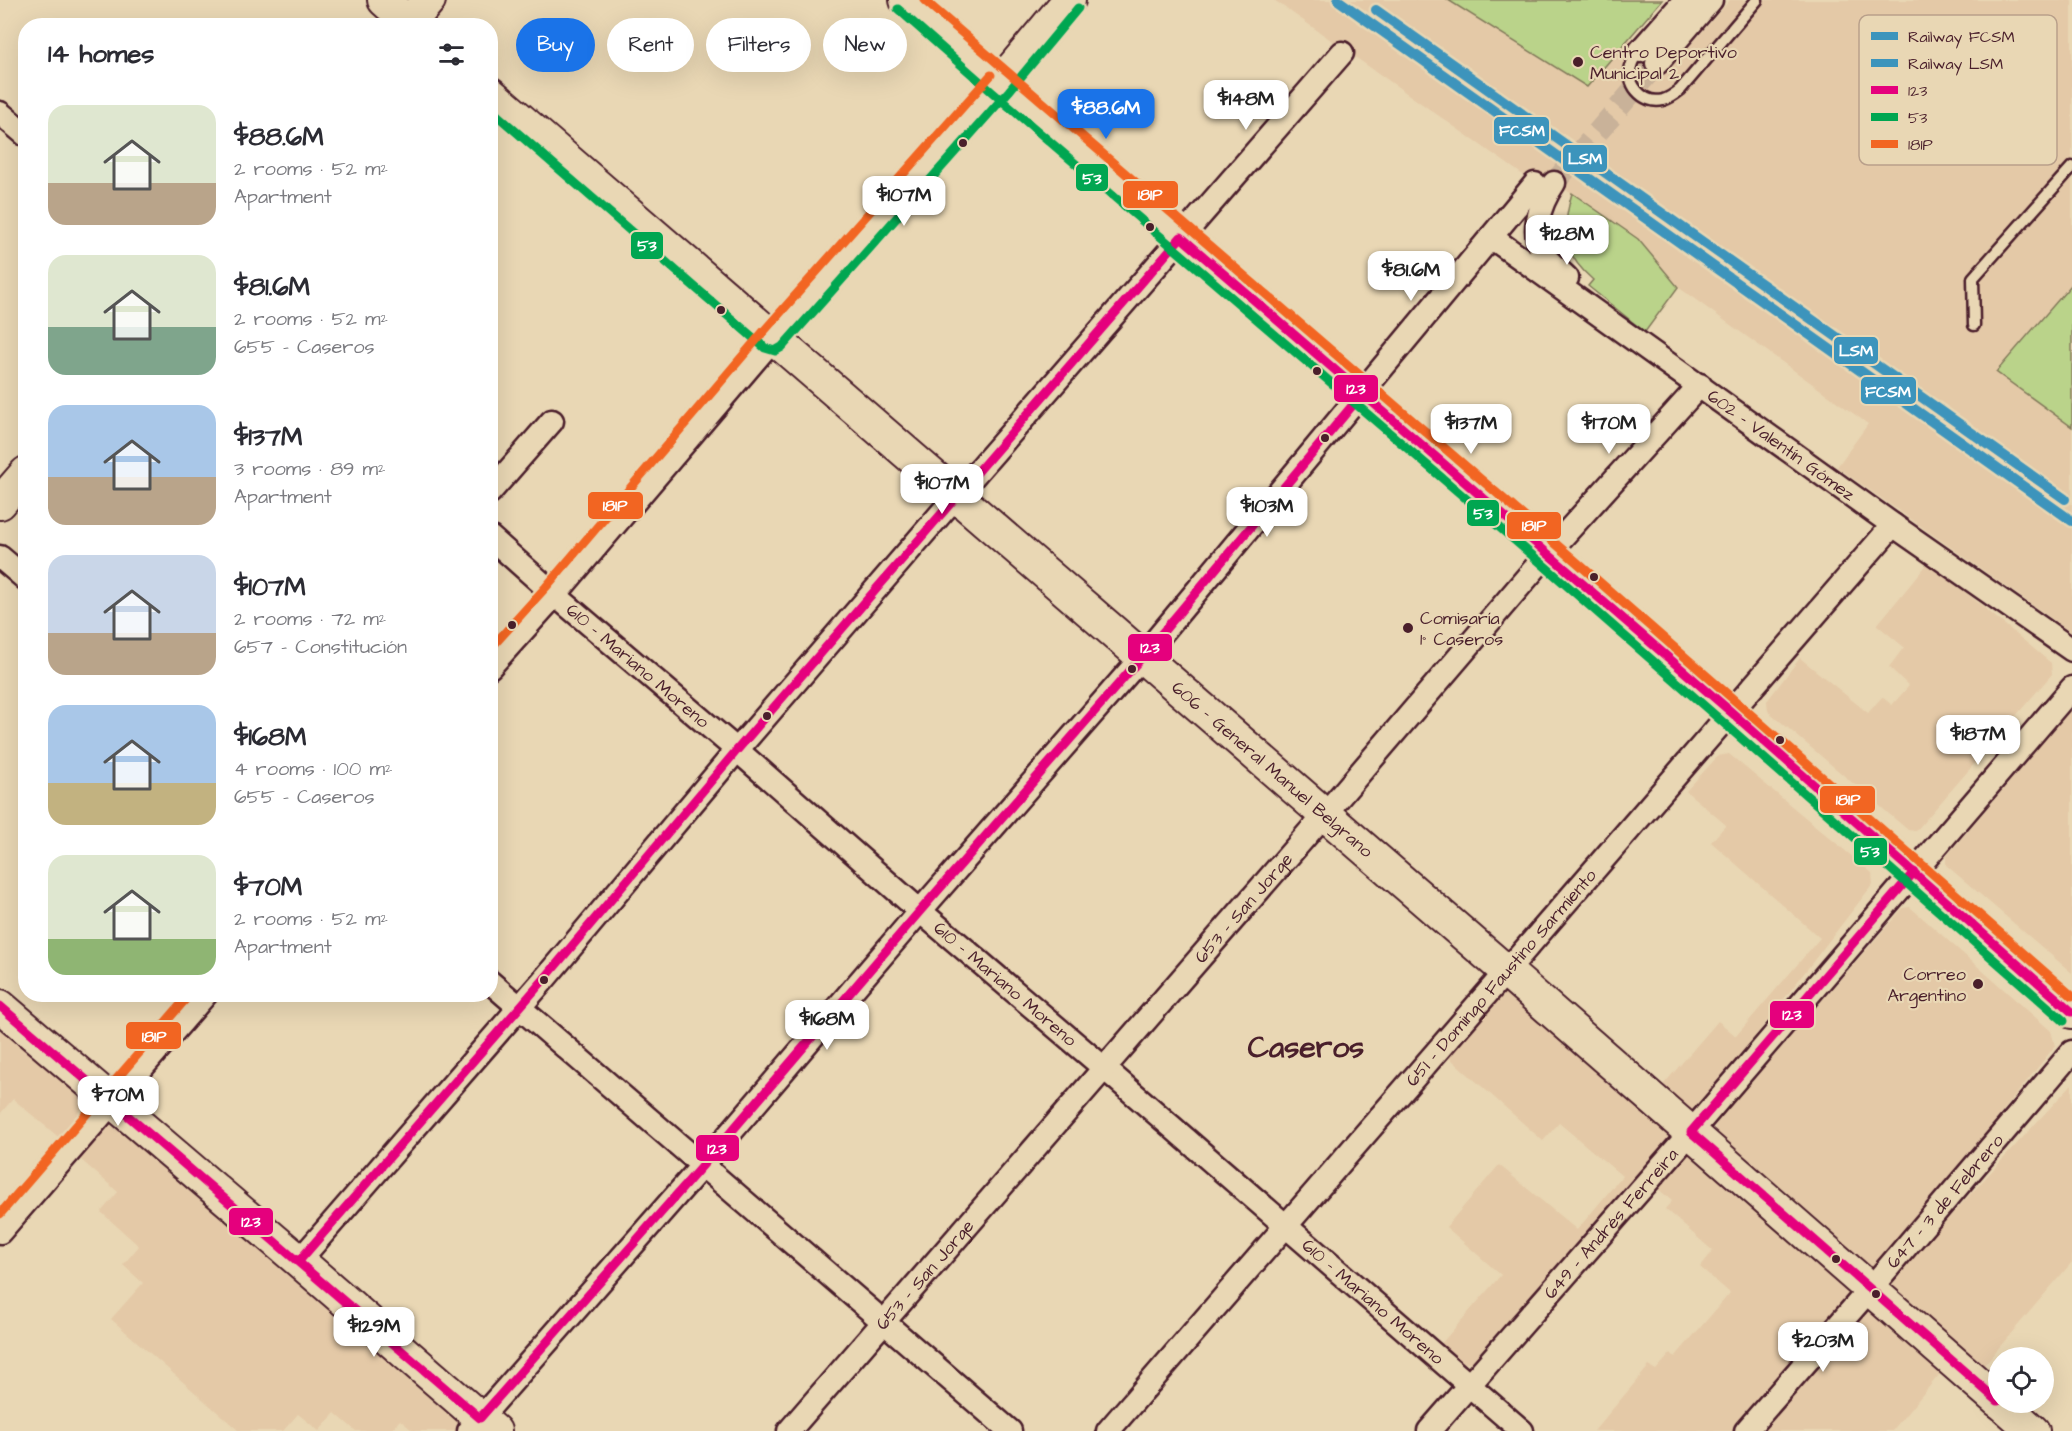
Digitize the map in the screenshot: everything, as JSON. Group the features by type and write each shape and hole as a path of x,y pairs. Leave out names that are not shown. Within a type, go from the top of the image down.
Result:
{"street":[{"path":"384,0 414,18"},
{"path":"906,0 1548,553 2072,1011"},
{"path":"498,658 555,595 772,339 1000,83 1069,0"},
{"path":"1649,57 1685,0"},
{"path":"1649,57 1711,0"},
{"path":"299,1261 520,1007 957,495 1342,53"},
{"name":"606 - General Manuel Belgrano","path":"498,100 1506,971 1988,1392"},
{"path":"0,113 18,128"},
{"path":"0,1006 299,1261 482,1427 920,911 1142,657 1491,237 1544,183 1539,211 1538,240 1542,251 1548,260 1619,329"},
{"name":"602 - Valentín Gómez","path":"1491,237 1893,525 2072,650"},
{"name":"653 - San Jorge","path":"789,1431 1324,815 1548,553 1700,385"},
{"path":"498,483 552,421"},
{"path":"0,503 18,482"},
{"name":"651 - Domingo Faustino Sarmiento","path":"1108,1431 1893,525"},
{"name":"610 - Mariano Moreno","path":"498,544 1522,1431"},
{"path":"0,557 18,572"},
{"name":"649 - Andrés Ferreira","path":"1429,1431 1691,1132 2072,688"},
{"path":"498,989 1010,1431"},
{"path":"0,1232 199,1002"},
{"name":"647 - 3 de Febrero","path":"1746,1431 2072,1052"},
{"name":"606 - General Manuel Belgrano","path":"2012,1413 2033,1431"}],"lane":[{"path":"1649,57 1632,63 1630,75 1634,86 1642,96 1662,101 1680,90 1757,0"},
{"path":"1974,325 1973,278 2072,166"}],"shaded area":[{"path":"1274,0 1448,0 1586,86 1629,38 1667,72 1730,0 2072,0 2072,284 1996,372 2072,427 2072,633 1837,467 1868,424 1678,287 1638,239 1544,175 1526,177"},
{"path":"1929,562 2051,663 2052,674 1916,831 1908,830 1768,711 1767,701 1800,658 1868,713 1882,697 1892,705 1909,686 1889,667 1904,647 1877,625"},
{"path":"2072,708 2072,973 1946,865 1946,857"},
{"path":"1729,754 1872,873 1873,884 1702,1105 1694,1110 1682,1111 1657,1092 1718,1021 1736,1036 1820,938 1711,842 1726,825 1686,791 1718,756"},
{"path":"1910,907 2051,1031 2055,1046 1882,1262 1871,1267 1860,1267 1715,1134 1715,1127 1717,1120 1903,908"},
{"path":"1506,990 1666,1129 1669,1141 1475,1363 1466,1363 1456,1359 1440,1345 1501,1275 1446,1227 1499,1165 1577,1230 1622,1176 1559,1123 1543,1141 1443,1052 1492,992"},
{"path":"0,1021 94,1104 96,1110 68,1145 13,1099 0,1114"},
{"path":"2072,1084 2072,1262 1999,1347 1988,1347 1988,1360 1979,1371 1895,1290 1893,1283 1896,1275"},
{"path":"120,1124 459,1420 458,1431 413,1431 400,1420 390,1431 356,1431 335,1413 319,1431 298,1414 283,1431 239,1431 111,1319 143,1283 123,1265 139,1246 101,1212 118,1192 80,1159 103,1130"},
{"path":"1690,1150 1853,1293 1737,1431 1594,1431 1649,1366 1656,1370 1671,1353 1675,1357 1730,1293 1700,1267 1713,1251 1665,1209 1672,1201 1656,1187"},
{"path":"1880,1310 1944,1369 1892,1431 1756,1431 1852,1322 1867,1312"}],"green space":[{"name":"Centro Deportivo Municipal 2","path":"1448,0 1662,0 1587,87"},
{"path":"1572,193 1638,239 1678,287 1645,332 1588,286 1593,280 1575,260 1567,241 1566,219"},
{"path":"2072,284 2072,427 1996,372"}],"tunnel":[{"path":"1554,183 1657,63"}],"rail line":[{"name":"FCSM","path":"1338,0 2072,521"},
{"name":"LSM","path":"1376,10 2065,499"}],"transit line":[{"name":"181P","path":"924,0 1556,544 2072,996"},
{"name":"53","path":"498,116 765,348 775,351 782,347 1009,91 1078,8"},
{"name":"53","path":"898,9 1540,562 2064,1021"},
{"name":"181P","path":"498,640 764,331 991,75"},
{"name":"123","path":"299,1261 546,977 737,750 1181,237 1730,711 2072,1012"},
{"name":"123","path":"0,1006 480,1418 702,1166 920,911 1142,657 1362,394"},
{"name":"123","path":"1914,872 1691,1132 1988,1392"},
{"name":"181P","path":"0,1214 183,1002"}],"place":[{"name":"Centro Deportivo Municipal 2","path":"1578,62"},
{"name":"Comisaría 1° Caseros","path":"1408,628"},
{"name":"Correo Argentino","path":"1978,984"}],"district":[{"name":"Caseros","path":"1306,1048"}]}
